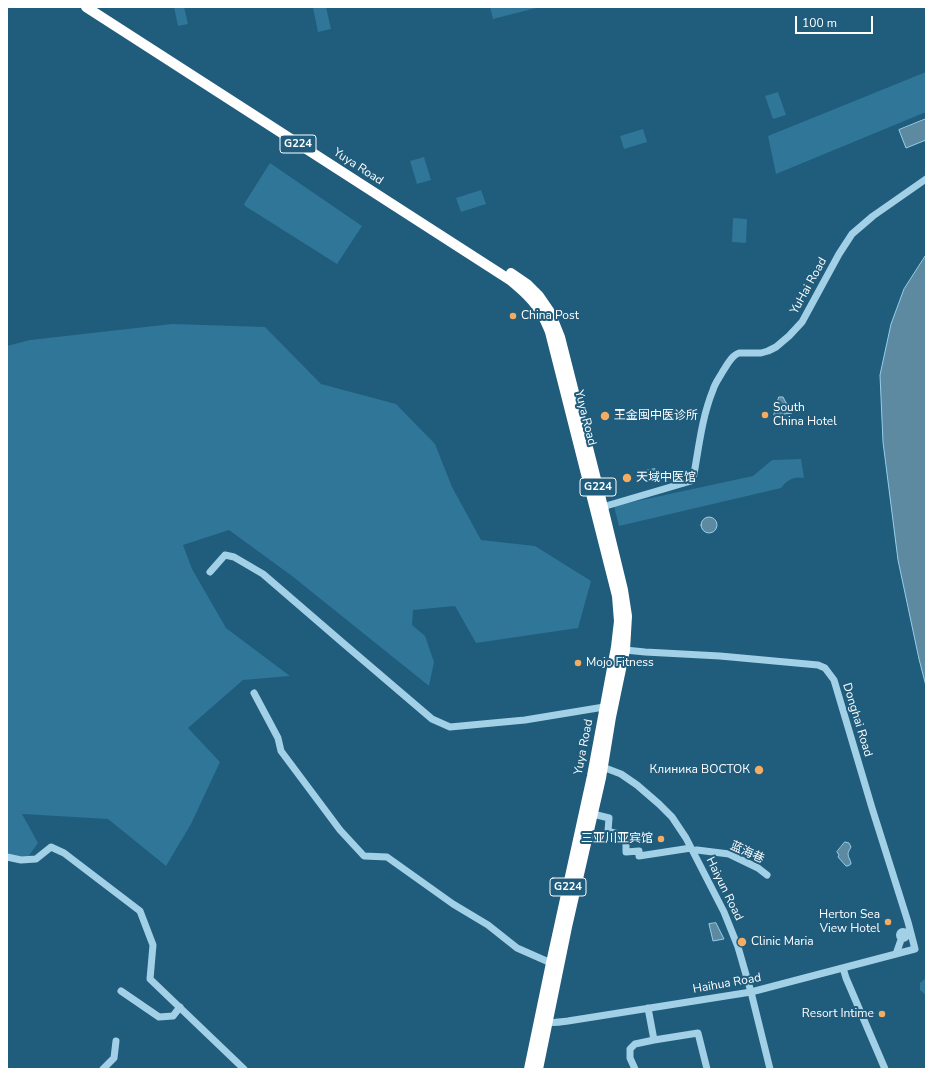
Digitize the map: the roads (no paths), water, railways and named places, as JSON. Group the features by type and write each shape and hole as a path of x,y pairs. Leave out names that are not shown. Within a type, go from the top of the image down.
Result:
{"highway":[{"name":"Yuya Road","path":"86,7 510,280 523,291 542,314 550,332 623,590 627,616 625,650 611,717 598,765 551,964 538,1069"},
{"name":"Yuya Road","path":"98,7 526,284 539,296 550,312 560,337 599,508 617,596 619,622 616,647 604,707 598,765 601,778 544,1021 529,1069"}],"street":[{"name":"YuHai Road","path":"599,508 691,481 694,474 706,409 713,389 732,357 736,353 760,353 776,348 802,322 839,254 852,234 873,216 926,179"},
{"path":"210,572 225,555 234,557 264,574 432,719 450,727 525,720 604,707"},
{"name":"Donghai Road","path":"625,650 720,656 818,665 826,668 834,680 915,949"},
{"path":"254,693 278,738 281,751 340,830 364,856 387,858 453,904 488,926 517,948 551,964"},
{"name":"Haiyun Road","path":"598,765 621,774 637,785 659,804 672,817 692,849 731,926 751,992 770,1069"},
{"name":"蓝海巷","path":"593,814 610,818 608,831 626,836 626,852 639,851 639,856 692,849 729,854 759,869 767,875"},
{"path":"7,857 21,860 36,858 51,848 64,853 140,912 153,945 150,979 244,1069"},
{"path":"896,954 908,922"},
{"name":"Haihua Road","path":"544,1021 568,1021 751,992 915,949"},
{"path":"843,968 885,1069"},
{"path":"121,992 159,1017 173,1016 180,1007"},
{"path":"648,1008 654,1040"},
{"path":"635,1069 630,1058 630,1049 635,1044 698,1033 708,1069"},
{"path":"103,1069 114,1058 116,1041"}],"place":[{"name":"China Post","path":"513,316"},
{"name":"South China Hotel","path":"765,415"},
{"name":"王金囤中医诊所","path":"605,416"},
{"name":"天域中医馆","path":"627,478"},
{"name":"Mojo Fitness","path":"578,663"},
{"name":"Клиника ВОСТОК","path":"759,770"},
{"name":"三亚川亚宾馆","path":"661,839"},
{"name":"Herton Sea View Hotel","path":"888,922"},
{"name":"Clinic Maria","path":"742,942"},
{"name":"Resort Intime","path":"882,1014"}]}
